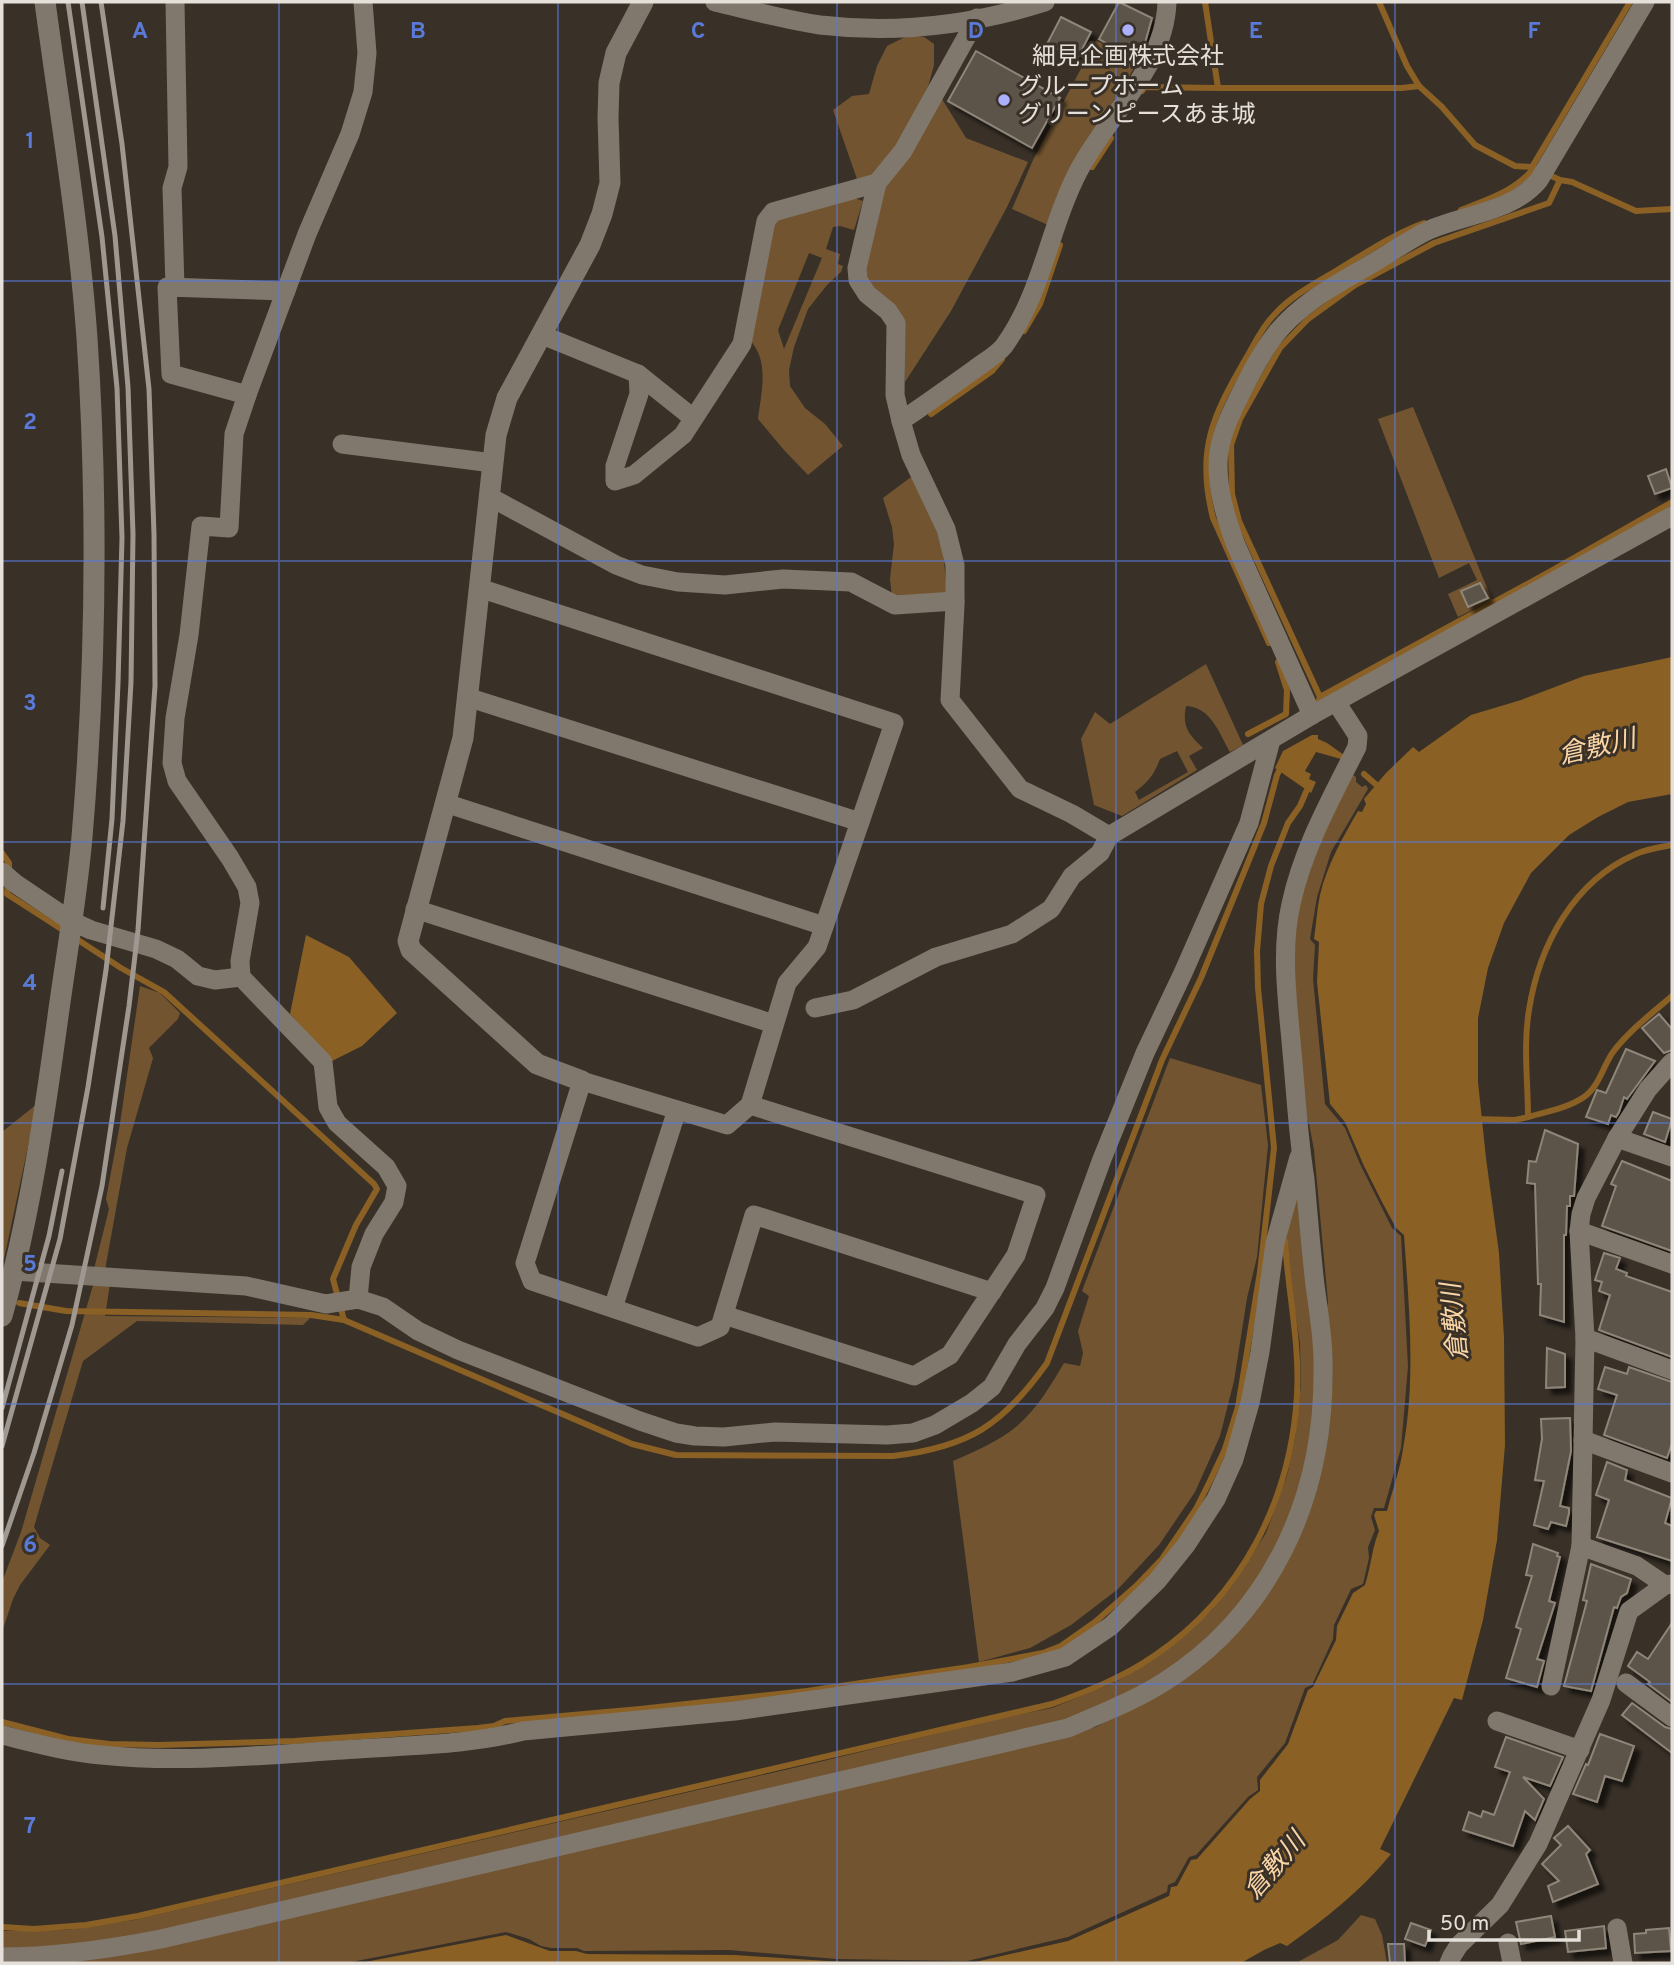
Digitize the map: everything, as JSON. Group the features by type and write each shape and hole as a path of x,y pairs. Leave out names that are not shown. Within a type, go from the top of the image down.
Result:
{"street":[{"path":"2,1316 30,1194 46,1108 82,840 93,679 94,516 87,338 77,232 45,2"},
{"path":"175,2 178,167 172,188 175,287"},
{"path":"346,1301 374,1234 394,1202 397,1186 386,1167 337,1123 328,1107 323,1062 241,977 240,961 250,903 247,887 177,781 172,763 175,718 189,635 201,526 229,528 234,434 307,234 350,134 363,92 367,53 363,2"},
{"path":"479,588 894,723 817,947 787,983 750,1105 727,1125 582,1081 537,1064 411,950 408,941 463,738 479,588 490,496 496,435 508,398 590,245 603,214 610,183 609,83 616,53 643,2"},
{"path":"715,2 819,25 884,29 931,27 1045,2"},
{"path":"901,421 1003,348 1032,299 1080,169 1141,77 1160,41 1166,21 1167,2"},
{"path":"1312,715 1235,543 1226,516 1219,488 1218,463 1221,438 1231,413 1273,336 1309,303 1428,231 1517,200 1530,191 1645,2"},
{"path":"977,19 903,151 877,183 857,268 858,280 896,323 895,395 901,421 911,455 946,529 955,565 950,700 1020,789 1110,836"},
{"path":"638,374 639,394 615,466 615,481 634,475 683,435 742,344 766,222 774,212 877,183"},
{"path":"247,395 171,374 167,287 286,291"},
{"path":"542,335 638,374 693,418"},
{"path":"342,444 493,463"},
{"path":"490,496 615,565 642,575 678,582 725,585 783,579 851,582 895,605 955,601"},
{"path":"815,1008 853,1000 936,957 1012,934 1051,909 1072,876 1100,853 1110,836 1312,715 1672,516"},
{"path":"467,697 860,822"},
{"path":"2,1957 110,1949 162,1939 1068,1728 1118,1707 1164,1682 1213,1645 1256,1597 1284,1551 1301,1511 1322,1426 1324,1372 1300,1151 1287,984 1287,928 1294,891 1313,837 1357,747 1358,736 1336,702"},
{"path":"8,1281 246,1286 320,1303 346,1301 383,1307 418,1331 458,1350 676,1433 724,1437 775,1432 887,1435 913,1433 954,1415 992,1387 1017,1344 1045,1308 1145,1053 1249,822 1271,740"},
{"path":"445,803 824,926"},
{"path":"9,878 70,931 91,930 156,949 177,959 198,976 215,980 241,977"},
{"path":"415,909 775,1024"},
{"path":"1551,1686 1581,1546 1585,1338 1579,1231 1581,1214 1586,1198 1617,1138 1648,1089 1672,1062"},
{"path":"582,1081 525,1263 532,1281 698,1337 720,1327 754,1215 992,1292"},
{"path":"724,1315 914,1376 950,1355 1016,1255 1036,1195 750,1105"},
{"path":"613,1308 677,1110"},
{"path":"1617,1138 1672,1157"},
{"path":"2,1735 57,1749 144,1758 450,1743 523,1731 735,1711 841,1697 1012,1672 1065,1657 1111,1626 1157,1581 1186,1545 1216,1499 1234,1459 1250,1403 1276,1239 1300,1151"},
{"path":"1579,1231 1672,1264"},
{"path":"1585,1338 1672,1370"},
{"path":"1583,1440 1672,1473"},
{"path":"1449,1963 1459,1945 1500,1905 1538,1844 1601,1700 1629,1611 1669,1584 1637,1566 1581,1546"},
{"path":"1626,1683 1672,1717"},
{"path":"1497,1721 1580,1750"},
{"path":"1617,1928 1623,1963"},
{"path":"1508,1943 1512,1963"}],"shaded area":[{"path":"909,35 924,37 934,44 934,65 925,98 906,136 873,176 858,182 833,110 852,96 869,94 877,66 887,46"},
{"path":"1096,40 1132,60 1135,65 1069,171 1057,196 1048,225 1012,209 1033,160"},
{"path":"942,99 966,138 1028,162 951,311 905,382 904,327 869,290 863,267 884,186"},
{"path":"846,195 863,201 854,230 833,227 826,249 840,254 838,264 843,266 841,272 808,309 789,370 790,386 805,408 825,424 843,446 808,475 758,419 762,368 760,358 750,340 771,221","holes":["809,253 822,258 784,349 778,330"]},
{"path":"1413,407 1492,600 1458,617 1448,594 1477,580 1469,563 1439,578 1378,419"},
{"path":"911,477 931,514 943,550 947,594 892,597 890,579 894,544 883,498"},
{"path":"1206,664 1243,745 1230,752 1208,716 1195,707 1186,706 1187,729 1203,748 1189,756 1197,770 1122,816 1094,805 1081,739 1095,712 1110,724","holes":["1177,751 1188,772 1139,800 1135,792 1150,778 1160,759"]},
{"path":"1350,773 1356,777 1356,782 1362,787 1366,785 1368,789 1331,852 1317,897 1310,939 1315,945 1313,979 1325,1104 1345,1128 1392,1228 1401,1236 1408,1366 1401,1448 1384,1508 1374,1508 1371,1517 1375,1530 1368,1547 1369,1558 1363,1584 1351,1589 1334,1625 1333,1639 1312,1685 1305,1688 1285,1743 1257,1777 1258,1790 1248,1797 1196,1855 1189,1857 1175,1882 1168,1885 1167,1892 1068,1937 967,1961 837,1959 729,1950 584,1951 577,1948 541,1946 506,1932 346,1963 33,1963 1029,1745 1096,1727 1196,1670 1305,1522 1328,1302 1314,1150 1309,1123 1301,1111 1289,962 1298,892"},
{"path":"140,986 160,993 180,1013 178,1019 149,1048 153,1058 127,1148 105,1270 94,1269 109,1209 106,1199"},
{"path":"1170,1058 1261,1085 1268,1145 1257,1257 1247,1298 1234,1381 1220,1436 1195,1492 1159,1545 1118,1589 1071,1625 1030,1648 979,1662 953,1461 995,1441 1017,1426 1049,1388 1064,1363 1080,1366 1083,1353 1078,1331 1089,1296 1082,1291"},
{"path":"37,1104 4,1259 2,1260 2,1132"},
{"path":"1296,1179 1317,1348 1314,1433 1288,1528 1241,1608 1182,1664 1070,1722 116,1943 2,1953 2,1931 65,1930 134,1920 1052,1708 1116,1682 1153,1659 1212,1610 1236,1580 1266,1533 1287,1476 1295,1439 1301,1385 1300,1343 1286,1238"},
{"path":"94,1282 110,1284 105,1316 310,1318 303,1325 137,1321 83,1361 34,1527 40,1538 50,1545 20,1585 2,1632 2,1582 21,1532"},
{"path":"1361,1915 1375,1919 1382,1935 1387,1963 1296,1963 1338,1940"}],"water":[{"name":"倉敷川","path":"1672,657 1672,794 1628,802 1569,835 1531,873 1504,923 1488,968 1478,1018 1478,1082 1499,1253 1504,1338 1505,1445 1497,1540 1483,1620 1462,1700 1454,1698 1380,1849 1391,1854 1355,1892 1301,1936 1287,1946 1280,1943 1241,1963 971,1963 1068,1941 1169,1896 1171,1887 1177,1886 1191,1860 1197,1859 1260,1791 1260,1780 1288,1744 1308,1690 1313,1687 1336,1640 1337,1626 1353,1593 1365,1585 1379,1531 1374,1515 1376,1511 1387,1511 1402,1457 1409,1396 1410,1342 1404,1235 1396,1228 1382,1202 1345,1122 1330,1104 1317,982 1319,942 1314,939 1323,884 1341,841 1358,811 1362,812 1366,804 1364,799 1413,747 1419,752 1471,715 1521,700 1584,676"},
{"path":"1312,735 1318,735 1318,739 1344,755 1341,759 1316,752 1305,771 1311,774 1309,779 1316,782 1311,793 1275,768 1283,751"},
{"path":"306,935 349,957 397,1013 362,1046 332,1061 290,1014"},
{"path":"506,1935 550,1951 576,1951 587,1954 735,1955 842,1962 914,1963 360,1963"}],"building":[{"name":"細見企画株式会社","path":"1119,2 1152,18 1145,43 1136,60 1099,39"},
{"path":"1061,17 1091,32 1077,59 1047,44"},
{"name":"グループホーム グリーンピースあま城","path":"976,51 1060,98 1032,148 948,101"},
{"path":"1666,469 1672,488 1655,494 1648,476"},
{"path":"1480,583 1488,598 1468,607 1461,591"},
{"path":"1659,1014 1672,1029 1672,1050 1664,1053 1642,1028"},
{"path":"1626,1049 1655,1061 1627,1099 1624,1097 1619,1112 1616,1117 1611,1115 1608,1124 1586,1117 1597,1090 1606,1093"},
{"path":"1653,1112 1672,1119 1665,1142 1644,1134"},
{"path":"1545,1130 1578,1144 1574,1196 1570,1196 1570,1206 1567,1206 1564,1235 1564,1322 1540,1315 1541,1284 1538,1284 1535,1184 1527,1183 1529,1161 1536,1162"},
{"path":"1622,1161 1672,1181 1672,1251 1602,1226 1616,1186 1611,1184"},
{"path":"1604,1253 1620,1258 1616,1269 1627,1273 1626,1276 1672,1292 1672,1357 1599,1330 1610,1295 1599,1291 1602,1282 1595,1280"},
{"path":"1547,1348 1565,1354 1565,1387 1546,1388"},
{"path":"1605,1367 1627,1374 1629,1367 1672,1382 1672,1443 1667,1458 1604,1435 1617,1395 1598,1389"},
{"path":"1570,1418 1571,1451 1560,1506 1569,1508 1569,1513 1566,1526 1551,1522 1548,1529 1534,1525 1544,1481 1535,1480 1542,1439 1541,1419"},
{"path":"1607,1462 1627,1470 1625,1480 1672,1498 1665,1523 1672,1526 1672,1561 1597,1537 1609,1500 1596,1495"},
{"path":"1533,1544 1558,1553 1557,1556 1560,1557 1549,1601 1555,1603 1537,1659 1544,1661 1537,1687 1506,1678 1521,1629 1516,1627 1532,1576 1526,1575"},
{"path":"1591,1564 1631,1579 1627,1593 1621,1597 1617,1608 1614,1607 1591,1691 1564,1686 1587,1601 1583,1600"},
{"path":"1672,1623 1672,1702 1628,1666 1637,1652 1648,1659"},
{"path":"1632,1703 1665,1727 1672,1729 1672,1753 1622,1715"},
{"path":"1600,1734 1634,1746 1622,1781 1605,1776 1597,1802 1573,1794"},
{"path":"1506,1737 1563,1757 1550,1786 1523,1777 1544,1799 1535,1820 1525,1811 1513,1846 1463,1830 1469,1812 1481,1817 1483,1811 1494,1815 1510,1772 1495,1767"},
{"path":"1568,1826 1590,1850 1586,1854 1598,1884 1553,1902 1548,1886 1559,1881 1542,1864 1561,1845 1554,1838"},
{"path":"1551,1916 1555,1937 1521,1944 1516,1922"},
{"path":"1411,1923 1431,1930 1425,1946 1405,1939"},
{"path":"1604,1926 1606,1948 1568,1952 1565,1931"},
{"path":"1669,1928 1671,1951 1635,1953 1634,1934"},
{"path":"1388,1944 1404,1944 1405,1963 1390,1963"}],"waterway":[{"path":"1205,2 1218,88 1419,86"},
{"path":"1379,2 1407,66 1419,86 1442,107 1475,145 1515,166 1532,167"},
{"path":"1319,700 1320,697 1239,521 1232,494 1231,445 1240,419 1280,348 1308,319 1355,285 1434,243 1549,203 1560,180 1532,167 1630,2"},
{"path":"1142,91 1145,87 1218,88"},
{"path":"1092,167 1111,138"},
{"path":"1461,210 1509,189 1534,168"},
{"path":"1560,180 1572,182 1636,211 1672,209"},
{"path":"1269,643 1213,518 1206,473 1210,435 1216,417 1233,380 1258,337 1281,308 1370,250 1424,223"},
{"path":"1024,331 1040,304 1060,245"},
{"path":"931,414 992,371 1002,359"},
{"path":"1320,697 1672,502"},
{"path":"1248,734 1286,714 1287,690 1278,662"},
{"path":"19,1303 66,1311 311,1315 344,1320 632,1444 676,1455 893,1456 920,1452 964,1439 999,1417 1047,1363 1162,1060 1201,978 1264,823 1283,763"},
{"path":"1364,774 1381,789"},
{"path":"2,1722 68,1739 109,1744 159,1745 295,1741 478,1728 505,1721 807,1691 969,1667 1043,1653 1061,1646 1095,1622 1162,1559 1196,1509 1225,1449 1238,1407 1260,1272 1274,1148 1258,988 1257,951 1261,904 1271,866 1288,823 1300,806 1309,785"},
{"path":"1474,1119 1515,1120 1528,1117 1527,1023 1534,986 1551,940 1577,898 1614,866 1640,852 1672,845"},
{"path":"2,853 9,863 9,873"},
{"path":"8,884 7,894 66,932"},
{"path":"75,938 164,992 374,1184 377,1189 356,1225 333,1279 344,1320"},
{"path":"1528,1117 1571,1104 1589,1093 1620,1044 1672,996"},
{"path":"2,1927 34,1929 86,1925 138,1916 1052,1704 1130,1671 1185,1632 1213,1605 1236,1575 1272,1508 1293,1434 1297,1395 1295,1337 1285,1241 1280,1240"}],"railway":[{"path":"68,2 102,237 117,388 122,538 112,819 103,908"},
{"path":"2,1446 60,1239 88,1087 106,970 123,821 131,682 133,534 128,387 115,236 82,2"},
{"path":"2,1546 34,1453 72,1325 102,1186 138,930 155,686 149,389 122,144 101,2"},
{"path":"2,1408 49,1236 62,1171"}],"place":[{"name":"細見企画株式会社","path":"1128,30"},
{"name":"グループホーム グリーンピースあま城","path":"1004,100"}]}
